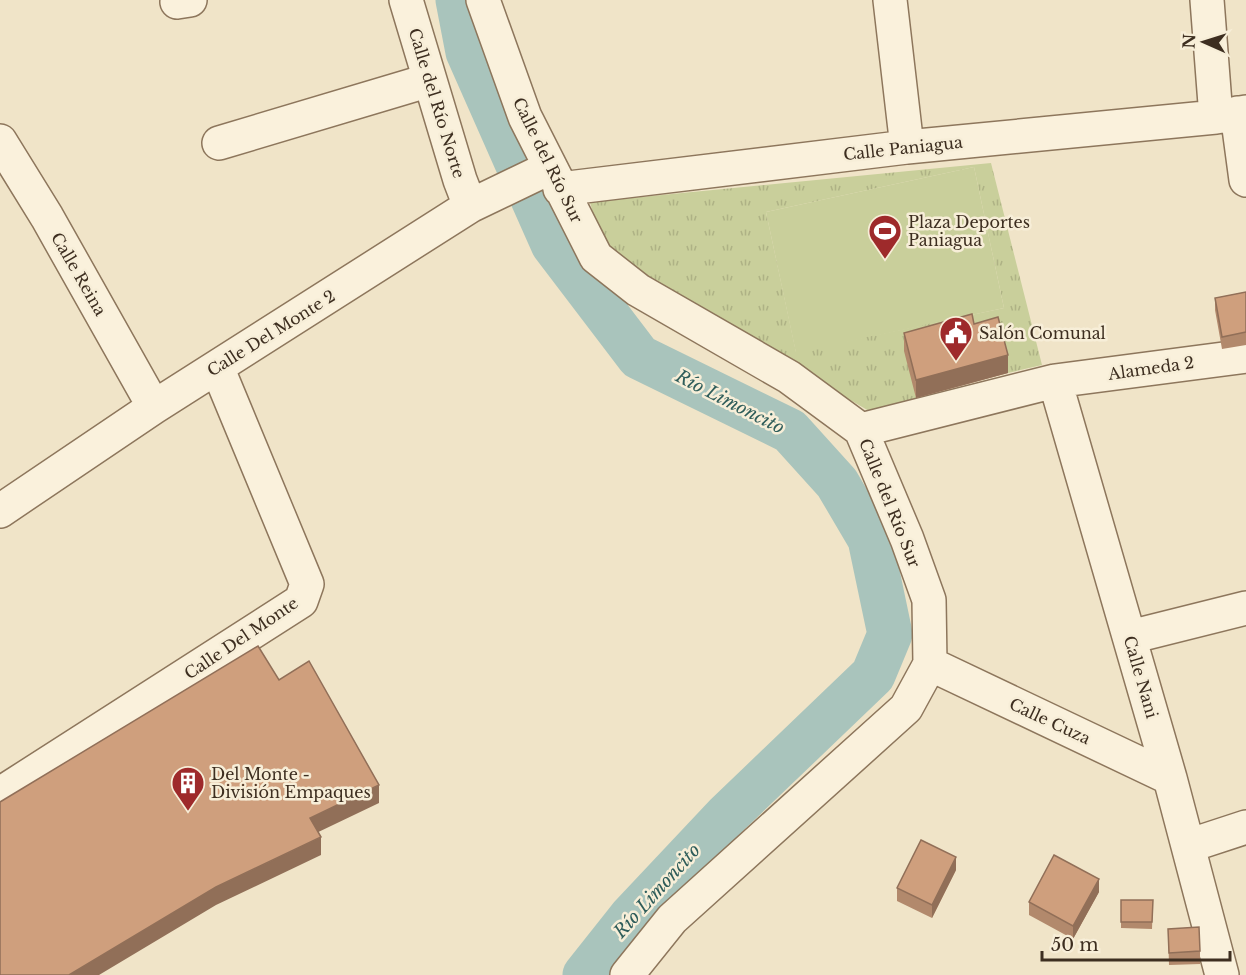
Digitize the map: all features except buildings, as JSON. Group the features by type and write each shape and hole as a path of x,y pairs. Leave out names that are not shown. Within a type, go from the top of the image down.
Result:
{"street":[{"name":"Calle del Río Norte","path":"406,0 460,180 481,200"},
{"name":"Calle del Río Sur","path":"483,0 548,177 596,257 638,290 789,377 861,430 907,539 929,600 930,664 906,708 672,919 627,975"},
{"path":"890,0 907,147"},
{"path":"1207,0 1246,180"},
{"path":"219,143 430,80"},
{"name":"Calle Paniagua","path":"548,177 907,147 1233,114"},
{"name":"Calle Reina","path":"0,141 47,218 154,407"},
{"name":"Calle Del Monte 2","path":"0,511 154,407 481,200 548,177"},
{"name":"Alameda 2","path":"861,430 1055,381 1246,356"},
{"name":"Calle Del Monte","path":"0,794 301,601 307,584 217,367"},
{"name":"Calle Nani","path":"1055,381 1170,778 1222,975"},
{"path":"1130,638 1246,608"},
{"name":"Calle Cuza","path":"930,664 1170,778"},
{"path":"1188,846 1246,827"}],"green space":[{"path":"991,163 1042,365 1008,373 998,336 916,398 869,411 726,327 614,256 598,232 590,202","holes":["974,167 1004,308 796,352 766,212"]},
{"name":"Plaza Deportes Paniagua","path":"974,167 1004,308 796,353 766,212"}],"waterway":[{"name":"Río Limoncito","path":"458,0 468,52 553,244 639,357 790,431 837,483 870,539 890,634 873,675 727,815 631,917 585,975"}],"place":[{"name":"Plaza Deportes Paniagua","path":"885,260"},
{"name":"Salón Comunal","path":"956,362"},
{"name":"Del Monte - División Empaques","path":"188,812"}]}
